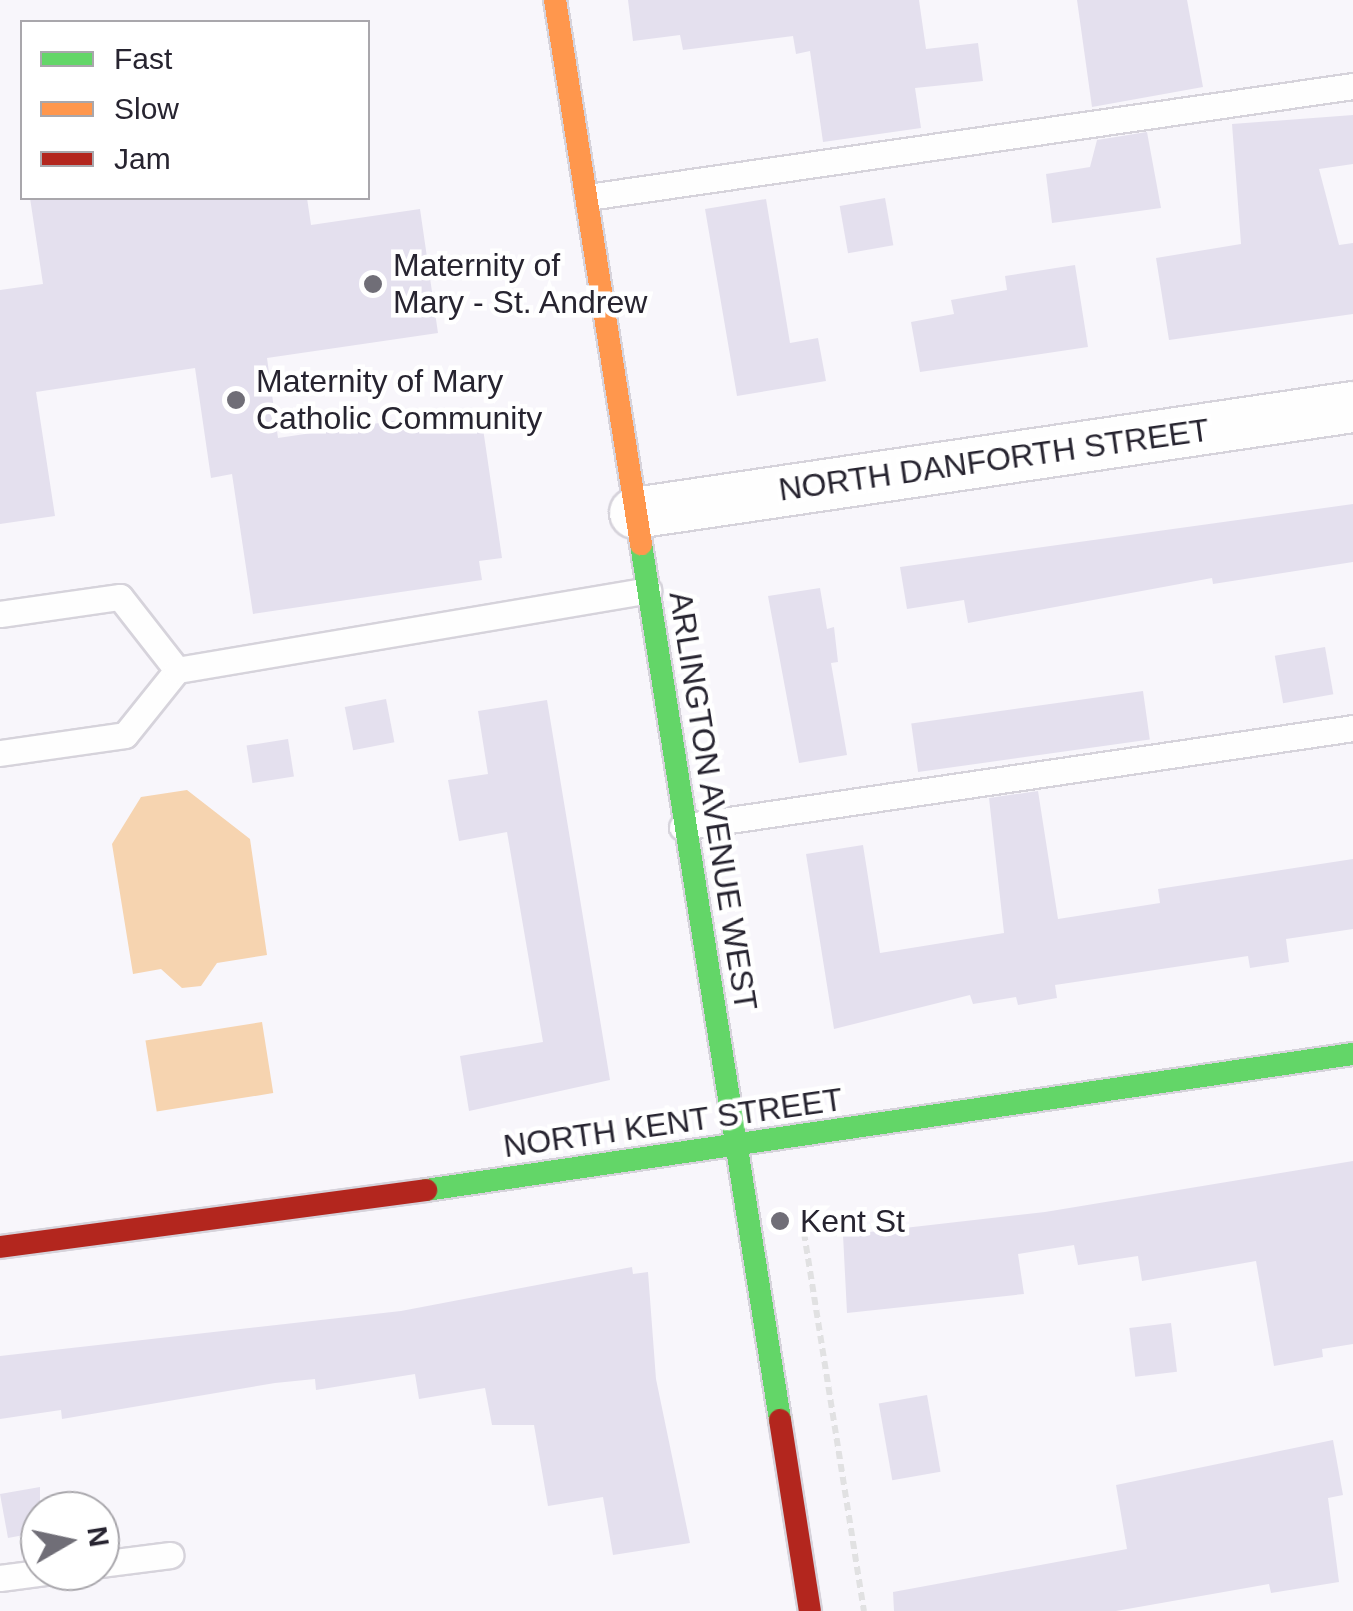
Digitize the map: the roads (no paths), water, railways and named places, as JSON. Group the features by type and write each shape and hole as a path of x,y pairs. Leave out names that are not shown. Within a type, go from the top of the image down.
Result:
{"street":[{"name":"ARLINGTON AVENUE WEST","path":"555,0 682,827 810,1611"},
{"name":"NORTH DANFORTH STREET","path":"636,513 1353,407"},
{"name":"NORTH KENT STREET","path":"0,1247 737,1148 1353,1054"}],"lane":[{"path":"588,198 1353,86"},
{"path":"0,753 125,735 177,670 648,590"},
{"path":"0,614 120,597 177,670"},
{"path":"682,827 1353,728"},
{"path":"120,1561 170,1554"}],"place":[{"name":"Maternity of Mary - St. Andrew","path":"373,284"},
{"name":"Maternity of Mary Catholic Community","path":"236,400"},
{"name":"Kent St","path":"780,1221"}]}
